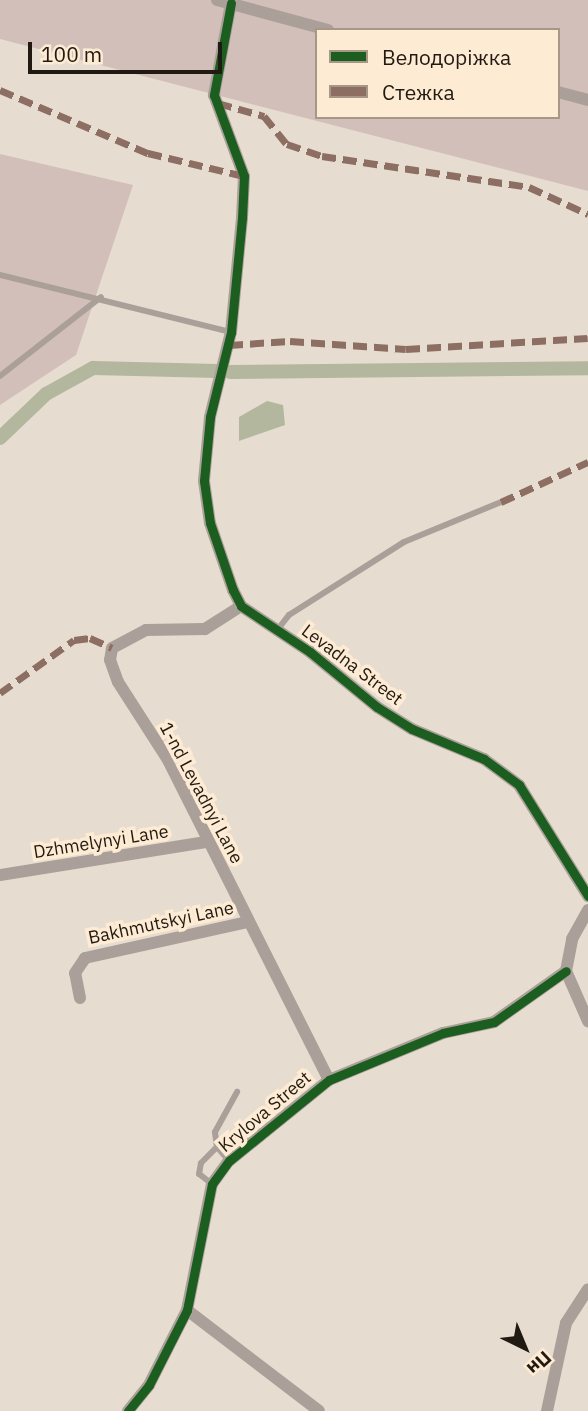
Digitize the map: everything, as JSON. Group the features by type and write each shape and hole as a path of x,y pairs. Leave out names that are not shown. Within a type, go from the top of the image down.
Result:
{"street":[{"path":"217,0 321,28"},
{"path":"230,2 214,95 244,176 231,332 210,417 204,481 210,523 241,606"},
{"path":"560,93 588,100"},
{"name":"Levadna Street","path":"241,606 278,629 377,707 412,729 484,759 519,785 588,895"},
{"name":"1-nd Levadnyi Lane","path":"241,606 205,629 146,630 112,649 110,660 118,682 168,760 329,1080"},
{"name":"Dzhmelynyi Lane","path":"0,875 207,842"},
{"path":"588,911 572,939 566,971 588,1021"},
{"name":"Bakhmutskyi Lane","path":"80,998 75,972 85,958 248,922"},
{"name":"Krylova Street","path":"128,1411 149,1385 187,1310 212,1184 229,1161 329,1080 443,1033 494,1022 566,971"},
{"path":"547,1411 566,1323 588,1289"},
{"path":"187,1310 318,1411"}],"lane":[{"path":"0,275 101,297 231,332"},
{"path":"0,376 101,297"},
{"path":"278,629 289,615 404,542 501,502"},
{"path":"229,1161 217,1147 215,1132 237,1093"},
{"path":"212,1184 199,1174 201,1163 217,1147"}],"shaded area":[{"path":"0,0 588,0 588,191 0,39"},
{"path":"0,154 133,185 76,355 0,405"},
{"path":"267,401 283,405 285,425 239,441 239,417"}],"waterway":[{"path":"0,438 46,394 93,368 217,371"},
{"path":"230,372 588,368"}],"marked path":[{"path":"0,90 148,153 244,176"},
{"path":"218,103 264,116 287,144 322,156 529,187 588,214"},
{"path":"229,345 290,341 406,349 588,338"},
{"path":"501,502 588,462"},
{"path":"0,693 74,640 90,638 112,648"}],"cycle path":[{"path":"231,3 214,95 244,176 242,218 231,332 210,417 204,481 210,523 233,590 241,606 310,652 377,707 412,729 484,759 519,785 588,896"},
{"path":"128,1411 149,1385 187,1310 212,1184 229,1161 329,1080 443,1033 494,1022 566,971"}]}
